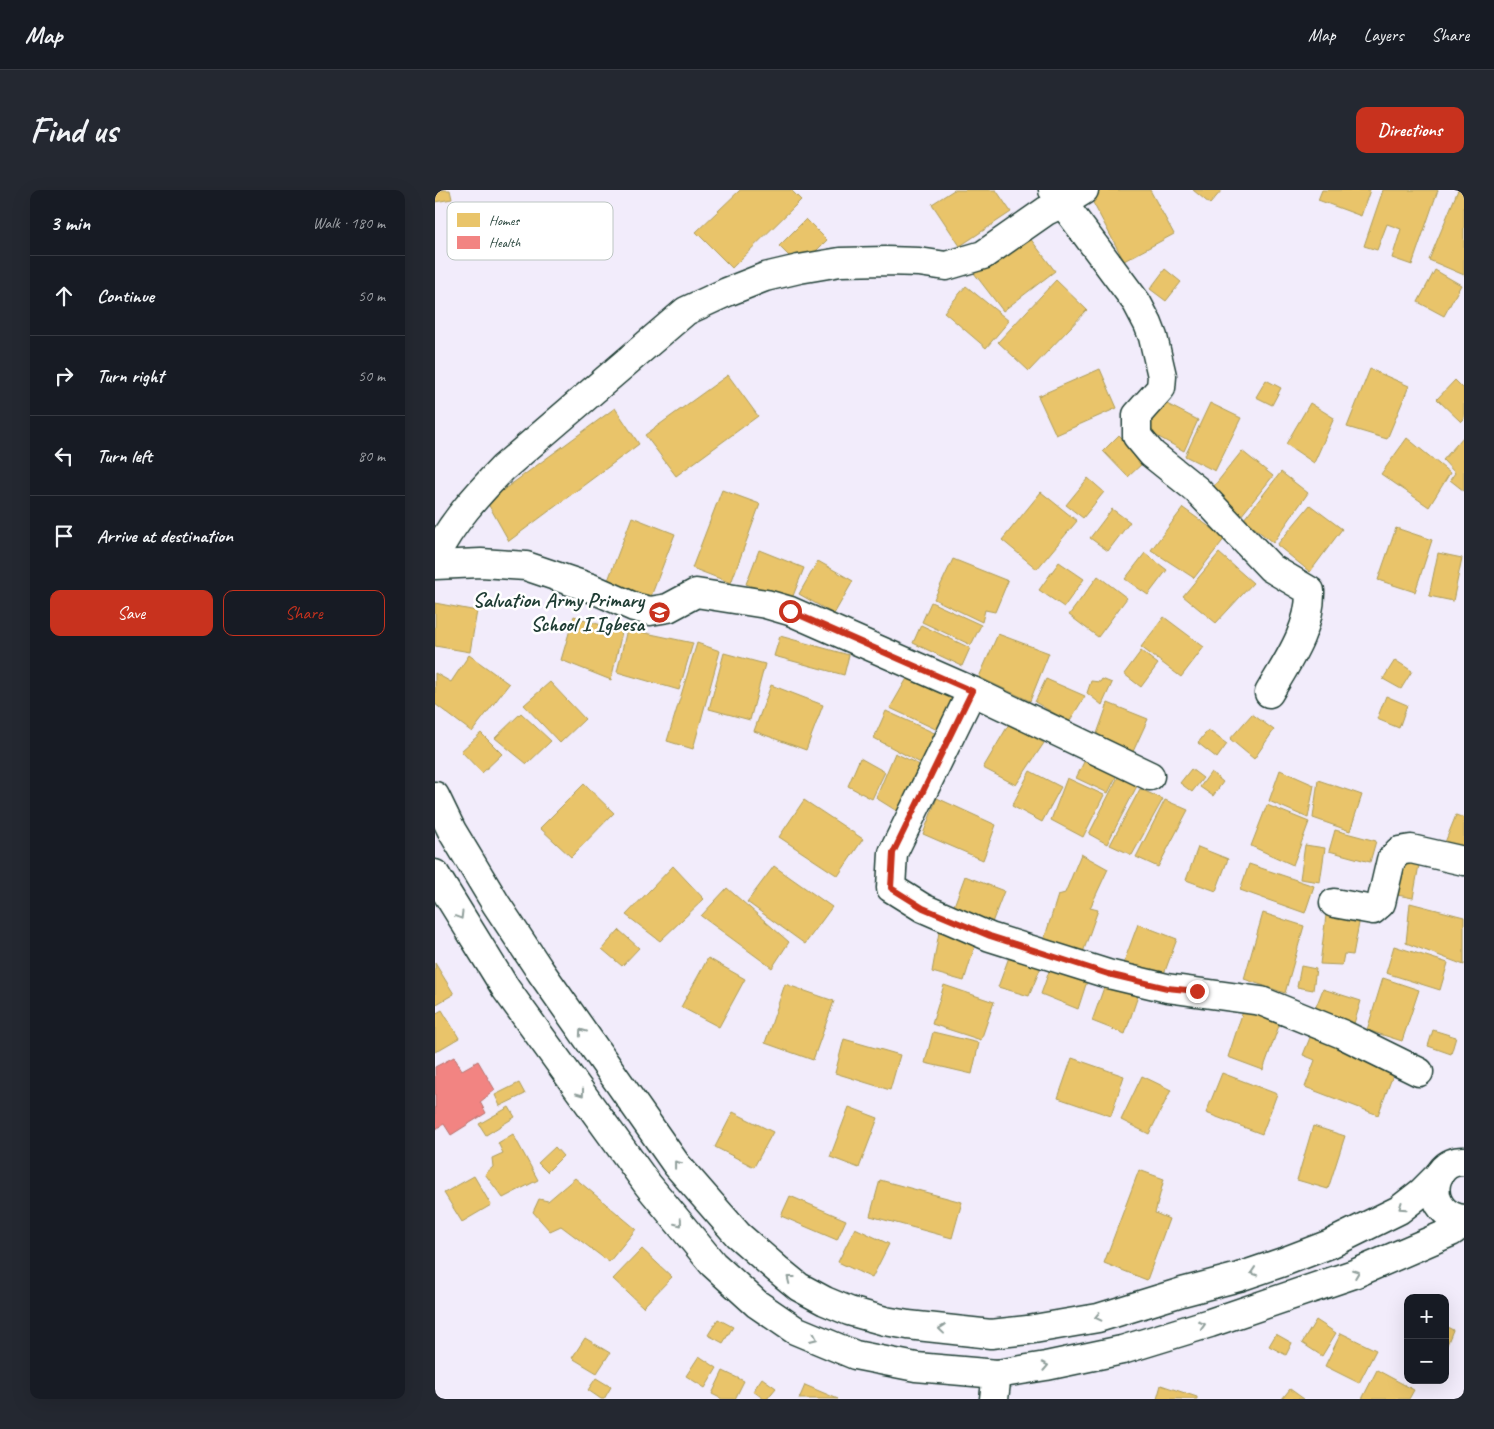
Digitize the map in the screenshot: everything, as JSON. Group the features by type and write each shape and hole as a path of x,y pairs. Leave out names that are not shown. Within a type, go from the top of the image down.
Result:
{"street":[{"path":"435,556 458,518 477,494 503,468 686,311 765,277 799,268 840,262 886,261 919,262 947,266 983,255 1046,212 1067,194 1137,303 1153,337 1162,376 1161,388 1137,415 1137,436 1151,454 1197,490 1271,568 1309,591 1307,613 1300,638 1269,693"},
{"path":"435,565 481,563 525,566 591,588 634,607 649,611 668,608 696,593 766,604 790,611 972,691 1150,776"},
{"path":"972,691 893,853 891,888 923,908 990,936 1108,974 1167,988 1261,1001 1342,1034 1419,1072"},
{"path":"435,796 452,831 496,904 551,987 676,1164 737,1235 777,1269 799,1286 825,1301 849,1311 908,1325 991,1334 1099,1318 1283,1262 1330,1244 1399,1210 1422,1192 1456,1160"},
{"path":"1334,903 1373,910 1381,903 1391,860 1399,851 1411,849 1464,861"},
{"path":"435,874 506,990 637,1170 713,1264 757,1304 795,1330 855,1355 916,1367 995,1387 1210,1323 1354,1274 1451,1232 1464,1221 1447,1214 1439,1206 1435,1196 1435,1185 1456,1160"}],"building: Homes":[{"path":"435,190 450,190 452,199 435,202"},
{"path":"740,190 791,190 801,200 732,268 696,232"},
{"path":"954,190 996,190 1011,212 960,246 932,204"},
{"path":"1099,190 1150,190 1174,234 1124,261 1089,195"},
{"path":"1193,190 1222,190 1210,204"},
{"path":"1322,190 1370,190 1361,216 1318,200"},
{"path":"1383,190 1438,190 1412,265 1392,258 1401,229 1387,224 1377,250 1364,246"},
{"path":"1458,190 1464,190 1464,275 1429,260"},
{"path":"806,219 827,240 800,267 779,246"},
{"path":"1026,233 1055,271 1003,311 974,273"},
{"path":"1165,269 1181,282 1166,301 1150,289"},
{"path":"1435,270 1461,285 1444,316 1418,302"},
{"path":"1056,280 1087,310 1029,371 998,342"},
{"path":"966,286 1009,321 986,348 944,312"},
{"path":"1100,369 1117,408 1056,435 1038,396"},
{"path":"1370,369 1409,386 1387,439 1347,427"},
{"path":"728,375 758,416 676,476 645,435"},
{"path":"1266,380 1281,388 1272,405 1256,397"},
{"path":"1455,380 1464,389 1464,419 1461,422 1437,399"},
{"path":"1163,402 1198,420 1184,451 1146,430"},
{"path":"1210,403 1241,418 1215,471 1185,456"},
{"path":"1310,403 1334,418 1314,463 1286,444"},
{"path":"615,408 639,444 509,541 487,502"},
{"path":"1119,435 1145,461 1128,477 1103,451"},
{"path":"1464,436 1464,491 1450,480 1455,473 1443,460"},
{"path":"1407,438 1450,473 1429,507 1381,474"},
{"path":"1242,451 1273,476 1241,516 1210,491"},
{"path":"1281,472 1308,493 1273,543 1244,519"},
{"path":"1088,478 1104,492 1083,518 1066,505"},
{"path":"722,490 760,504 731,583 692,568"},
{"path":"1041,492 1077,521 1037,569 1002,540"},
{"path":"1310,505 1342,529 1310,572 1277,545"},
{"path":"1183,508 1225,538 1194,578 1151,550"},
{"path":"1112,509 1130,522 1108,551 1090,538"},
{"path":"632,517 675,534 650,599 607,583"},
{"path":"1396,528 1432,540 1415,592 1378,580"},
{"path":"759,550 804,568 791,601 746,584"},
{"path":"1145,553 1167,570 1148,595 1125,579"},
{"path":"1219,553 1253,583 1216,623 1183,596"},
{"path":"1438,553 1462,558 1453,601 1429,596"},
{"path":"953,559 1008,581 995,612 985,610 982,622 934,599"},
{"path":"818,561 853,581 834,614 799,594"},
{"path":"1059,562 1084,579 1064,607 1039,590"},
{"path":"1098,576 1127,598 1098,637 1069,615"},
{"path":"931,602 981,625 971,645 922,622"},
{"path":"435,603 477,611 470,652 435,646"},
{"path":"574,616 622,632 611,680 561,660"},
{"path":"1164,617 1204,647 1181,677 1141,647"},
{"path":"921,625 970,648 962,666 913,643"},
{"path":"627,629 693,643 679,690 617,672"},
{"path":"998,634 1049,653 1030,701 979,677"},
{"path":"780,636 849,655 844,675 774,656"},
{"path":"697,643 720,651 693,749 667,741"},
{"path":"1141,651 1158,664 1141,687 1124,674"},
{"path":"724,653 765,664 750,720 709,709"},
{"path":"469,655 509,684 472,732 435,704 435,673 451,682"},
{"path":"1395,660 1412,671 1401,689 1383,679"},
{"path":"909,675 958,699 942,732 890,708"},
{"path":"1046,679 1085,696 1069,722 1035,702"},
{"path":"1102,679 1112,683 1102,705 1087,693 1091,681 1100,682"},
{"path":"550,682 585,719 560,743 524,705"},
{"path":"771,685 823,705 806,750 754,731"},
{"path":"1386,696 1407,705 1399,728 1377,719"},
{"path":"1108,703 1148,719 1131,756 1094,742"},
{"path":"886,711 941,736 928,767 874,738"},
{"path":"521,713 551,741 527,764 495,738"},
{"path":"1252,714 1274,730 1254,759 1230,739"},
{"path":"1009,724 1044,743 1016,785 983,768"},
{"path":"1208,730 1227,744 1217,758 1198,743"},
{"path":"481,733 502,754 482,773 461,751"},
{"path":"895,753 926,768 900,813 876,798"},
{"path":"1087,756 1119,771 1108,793 1076,778"},
{"path":"860,758 885,772 872,799 848,786"},
{"path":"1191,769 1203,778 1192,792 1180,783"},
{"path":"1280,770 1314,785 1308,818 1269,801"},
{"path":"1030,771 1061,787 1042,822 1012,806"},
{"path":"1211,772 1223,782 1213,796 1200,787"},
{"path":"1118,777 1137,786 1107,844 1089,834"},
{"path":"1067,778 1104,795 1083,837 1051,820"},
{"path":"1318,780 1362,795 1350,831 1313,818"},
{"path":"584,784 614,813 571,857 540,828"},
{"path":"1140,789 1163,799 1132,855 1110,845"},
{"path":"937,798 996,825 983,860 923,834"},
{"path":"804,800 863,839 838,876 779,837"},
{"path":"1165,800 1188,810 1158,867 1136,857"},
{"path":"1267,805 1309,822 1293,865 1251,846"},
{"path":"1456,815 1464,818 1464,856 1442,850"},
{"path":"1335,830 1376,841 1370,862 1329,851"},
{"path":"1305,845 1325,848 1320,882 1300,879"},
{"path":"1198,847 1228,859 1216,891 1186,880"},
{"path":"1081,854 1108,869 1090,908 1098,910 1081,958 1043,943 1058,895 1065,893"},
{"path":"1398,861 1419,865 1413,898 1392,894"},
{"path":"1249,864 1314,886 1305,913 1240,890"},
{"path":"673,866 704,899 660,941 626,915"},
{"path":"774,866 832,907 805,944 747,902"},
{"path":"965,876 1004,891 990,928 951,914"},
{"path":"727,888 789,942 772,968 701,916"},
{"path":"1410,903 1464,917 1464,965 1406,943"},
{"path":"1263,913 1304,926 1285,993 1244,979"},
{"path":"1326,915 1360,918 1353,955 1344,954 1342,965 1320,964"},
{"path":"1138,924 1177,939 1161,982 1122,967"},
{"path":"619,930 639,948 622,966 602,949"},
{"path":"939,932 977,939 964,981 932,972"},
{"path":"1394,946 1448,963 1440,990 1386,973"},
{"path":"1012,949 1043,962 1029,996 998,987"},
{"path":"708,958 745,979 719,1027 681,1007"},
{"path":"435,963 454,994 435,1005"},
{"path":"1052,963 1089,975 1078,1009 1041,994"},
{"path":"1301,966 1316,969 1313,990 1297,987"},
{"path":"1383,978 1419,990 1402,1041 1367,1030"},
{"path":"1107,979 1140,990 1125,1034 1092,1021"},
{"path":"785,984 834,1001 813,1060 765,1043"},
{"path":"944,985 994,1002 981,1040 932,1024"},
{"path":"1323,989 1361,1001 1351,1033 1312,1017"},
{"path":"1245,1005 1281,1020 1263,1070 1228,1057"},
{"path":"442,1010 459,1038 435,1052 435,1014"},
{"path":"1433,1030 1456,1037 1451,1054 1428,1046"},
{"path":"933,1032 979,1043 972,1074 925,1063"},
{"path":"1311,1035 1396,1067 1378,1115 1305,1087 1315,1060 1303,1055"},
{"path":"844,1039 900,1055 890,1090 835,1073"},
{"path":"1072,1058 1124,1076 1111,1116 1058,1098"},
{"path":"1222,1073 1277,1094 1262,1134 1206,1113"},
{"path":"1142,1076 1171,1090 1149,1134 1121,1120"},
{"path":"519,1083 525,1094 500,1106 495,1095"},
{"path":"509,1107 515,1117 486,1135 479,1124"},
{"path":"849,1107 878,1118 859,1168 830,1157"},
{"path":"733,1112 773,1132 754,1167 715,1147"},
{"path":"1313,1126 1345,1136 1328,1189 1297,1180"},
{"path":"513,1134 538,1180 503,1198 485,1174 493,1167 492,1158 503,1153 498,1143"},
{"path":"555,1147 563,1156 547,1172 538,1163"},
{"path":"1139,1170 1164,1179 1155,1213 1169,1219 1147,1280 1104,1263"},
{"path":"474,1176 491,1205 462,1222 444,1193"},
{"path":"575,1178 636,1229 609,1262 561,1226 550,1231 533,1212 539,1199 548,1201"},
{"path":"880,1180 962,1202 952,1238 870,1216"},
{"path":"790,1196 846,1220 837,1240 781,1216"},
{"path":"855,1228 889,1244 872,1278 838,1262"},
{"path":"642,1249 672,1277 643,1307 613,1279"},
{"path":"718,1319 733,1327 723,1343 708,1335"},
{"path":"1316,1320 1336,1333 1322,1356 1302,1343"},
{"path":"1449,1328 1453,1330 1449,1340"},
{"path":"1341,1333 1376,1350 1359,1383 1325,1366"},
{"path":"1276,1334 1292,1343 1286,1355 1269,1346"},
{"path":"585,1338 610,1353 597,1373 572,1358"},
{"path":"699,1356 717,1368 705,1388 686,1376"},
{"path":"1377,1370 1414,1390 1409,1399 1362,1399"},
{"path":"723,1371 744,1381 735,1399 722,1399 712,1394"},
{"path":"596,1378 611,1387 604,1399 588,1390"},
{"path":"762,1378 776,1388 767,1399 753,1391"},
{"path":"805,1385 838,1399 799,1399"},
{"path":"1161,1385 1197,1397 1197,1399 1157,1399"},
{"path":"1290,1389 1304,1399 1282,1399"}],"building: Health":[{"path":"454,1057 462,1070 478,1061 495,1090 480,1102 486,1113 451,1135 444,1124 435,1129 435,1067"}],"place":[{"name":"Salvation Army Primary School I Igbesa","path":"660,612"}],"route":[{"path":"790,611 972,691 893,853 891,888 923,908 990,936 1108,974 1167,988 1197,991"}]}
